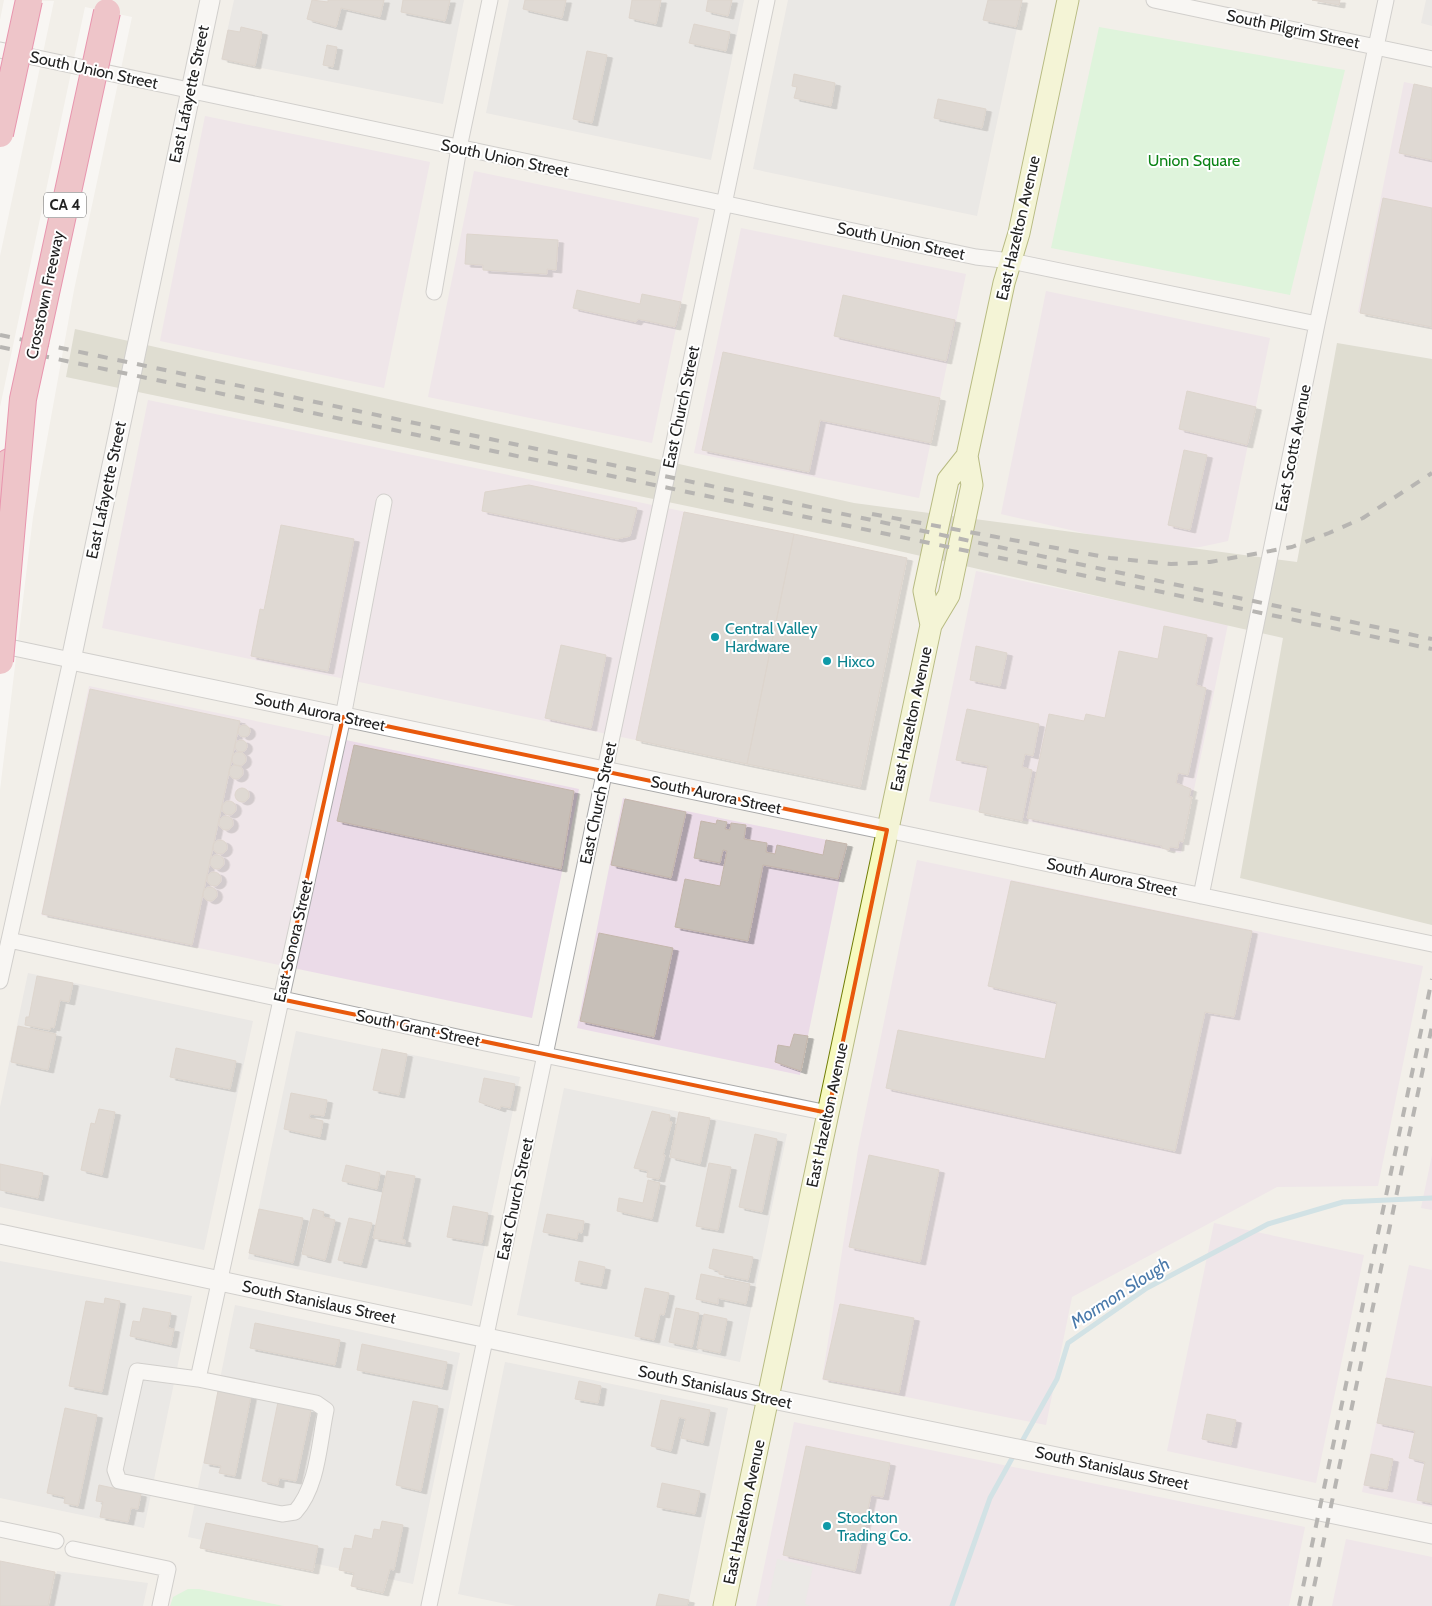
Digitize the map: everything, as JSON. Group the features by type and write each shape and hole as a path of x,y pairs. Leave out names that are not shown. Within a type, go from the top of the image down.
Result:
{"highway":[{"path":"0,134 29,0"},
{"name":"Crosstown Freeway","path":"0,503 108,6"},
{"path":"0,660 23,399"}],"main road":[{"name":"East Hazelton Avenue","path":"724,1606 931,625 924,591 928,572 948,480 967,456 1011,261 1019,234 1068,0"}],"street":[{"name":"East Lafayette Street","path":"0,980 71,660 210,0"},
{"path":"434,292 459,148 490,0"},
{"name":"East Church Street","path":"429,1606 487,1338 604,771 767,0"},
{"name":"South Pilgrim Street","path":"1154,0 1432,58"},
{"name":"East Scotts Avenue","path":"1201,896 1317,324 1386,0"},
{"name":"South Union Street","path":"0,50 976,257 1011,261 1317,324"},
{"name":"East Sonora Street","path":"198,1379 343,717 384,502"},
{"name":"South Aurora Street","path":"0,645 1432,944"},
{"name":"South Grant Street","path":"9,940 280,999 828,1113"},
{"name":"South Stanislaus Street","path":"0,1234 768,1398 1432,1534"},
{"path":"137,1371 198,1379 316,1402 326,1410 310,1486 305,1501 295,1512 271,1512 119,1481 115,1470 137,1371"},
{"path":"0,1529 56,1541"},
{"path":"73,1549 168,1569 160,1606"}],"highlighted area":[{"path":"343,717 887,830 828,1113 280,999"}],"shaded area":[{"path":"234,0 464,0 443,104 221,60"},
{"path":"509,0 744,0 711,160 486,113"},
{"path":"788,0 1023,0 977,216 753,169"},
{"path":"1426,0 1432,0 1432,26 1421,23"},
{"path":"1404,82 1432,88 1432,328 1358,312"},
{"path":"205,116 430,162 384,388 160,341"},
{"path":"474,171 699,218 652,443 428,397"},
{"path":"741,228 966,274 919,498 694,453"},
{"path":"1046,291 1270,338 1228,541 1200,547 1167,549 1140,546 1001,514"},
{"path":"75,329 854,503 1297,562 1337,343 1432,359 1432,925 1240,878 1283,638 846,539 66,377"},
{"path":"148,400 907,558 860,787 102,628"},
{"path":"976,571 1228,624 1181,853 929,801"},
{"path":"89,686 579,789 532,1018 41,915"},
{"path":"623,798 847,844 800,1075 577,1028"},
{"path":"917,860 1423,966 1378,1186 1277,1187 1072,1297 1046,1425 822,1380 858,1149"},
{"path":"28,973 253,1021 204,1250 0,1207 0,1107"},
{"path":"296,1031 520,1077 472,1306 248,1259"},
{"path":"564,1088 787,1134 740,1362 517,1315"},
{"path":"1432,1155 1432,1210 1421,1208"},
{"path":"1214,1223 1364,1255 1316,1483 1167,1451"},
{"path":"0,1261 192,1296 144,1528 0,1498"},
{"path":"1409,1265 1432,1270 1432,1507 1362,1492"},
{"path":"235,1305 460,1353 413,1584 188,1537"},
{"path":"505,1362 728,1408 688,1606 516,1606 458,1594"},
{"path":"794,1422 1305,1527 1289,1606 756,1606"},
{"path":"1346,1539 1432,1557 1432,1606 1332,1606"},
{"path":"777,1559 813,1567 805,1604 811,1606 767,1606"},
{"path":"57,1571 148,1583 143,1606 50,1606"}],"green space":[{"name":"Union Square","path":"1099,27 1345,70 1290,295 1051,248"},
{"path":"188,1589 199,1589 284,1606 170,1606 173,1597"}],"pier":[{"path":"4,0 54,1 0,256 0,20"},
{"path":"85,7 132,17 74,290 33,517 0,790 0,407"}],"building":[{"path":"312,0 328,2 328,0 384,0 380,17 341,8 336,27 307,19"},
{"path":"403,0 450,0 445,21 401,12"},
{"path":"525,0 566,0 562,18 523,9"},
{"path":"632,0 661,0 656,24 629,18"},
{"path":"708,0 732,0 728,16 706,11"},
{"path":"988,0 1022,0 1016,27 983,20"},
{"path":"1312,0 1340,0 1339,5"},
{"path":"694,24 730,32 726,51 689,43"},
{"path":"241,27 262,32 255,66 222,59 228,30 240,32"},
{"path":"327,45 337,47 333,67 323,65"},
{"path":"587,51 607,55 592,123 573,119"},
{"path":"794,74 835,83 831,106 794,98 797,87 792,86"},
{"path":"1414,84 1432,88 1432,160 1399,153"},
{"path":"938,99 986,109 982,128 934,118"},
{"path":"1383,198 1432,208 1432,327 1360,313"},
{"path":"467,234 558,240 556,270 547,269 547,274 483,270 483,265 465,264"},
{"path":"577,290 640,304 642,294 681,302 675,327 638,319 636,322 573,308"},
{"path":"843,295 955,320 946,361 834,336"},
{"path":"723,352 940,398 931,443 820,420 809,472 702,450"},
{"path":"1187,391 1256,407 1247,445 1179,429"},
{"path":"1184,450 1207,455 1190,530 1168,525"},
{"path":"529,485 637,508 630,536 617,539 482,511 485,492"},
{"name":"Central Valley Hardware","path":"684,512 794,534 747,764 636,740"},
{"path":"281,525 354,539 328,671 251,656 260,609 264,610"},
{"name":"Hixco","path":"794,534 907,558 860,787 747,764"},
{"path":"1164,626 1207,635 1196,685 1206,688 1188,775 1178,773 1176,783 1191,789 1189,797 1192,797 1183,842 1179,841 1178,848 1170,847 1169,850 1162,848 1162,846 1027,818 1049,714 1084,721 1086,714 1105,718 1119,651 1158,659"},
{"path":"561,645 606,655 591,728 545,718"},
{"path":"976,646 1007,653 1000,686 970,680"},
{"path":"90,689 240,721 192,945 42,914"},
{"path":"967,709 1039,724 1033,756 1025,754 1022,767 1032,770 1022,821 979,812 988,766 956,760"},
{"path":"246,725 249,726 249,736 242,737 239,736 238,729 239,726"},
{"path":"243,740 246,741 246,751 239,752 236,751 235,744 236,741"},
{"path":"354,745 574,791 561,869 337,821"},
{"path":"239,752 244,754 246,759 244,764 239,766 234,764 232,759 234,754"},
{"path":"236,765 241,767 243,772 241,777 236,779 231,777 229,772 231,767"},
{"path":"242,788 247,790 249,795 247,800 242,802 237,800 235,795 237,790"},
{"path":"625,799 686,812 671,878 611,865"},
{"path":"229,801 234,803 236,808 234,813 229,815 224,813 222,808 224,803"},
{"path":"226,816 231,818 233,823 231,828 226,830 221,828 219,823 221,818"},
{"path":"717,820 727,822 725,829 730,830 731,823 746,825 744,839 767,843 766,852 775,854 777,845 823,855 826,840 847,844 838,879 763,865 748,941 675,927 685,879 720,886 727,851 723,850 720,863 694,858 701,821 716,824"},
{"path":"220,840 225,842 227,847 225,852 220,854 215,852 213,847 215,842"},
{"path":"217,855 222,857 224,862 222,867 217,869 212,867 210,862 212,857"},
{"path":"214,872 219,874 221,879 219,884 214,886 209,884 207,879 209,874"},
{"path":"1011,881 1252,931 1234,1017 1205,1012 1175,1151 886,1088 898,1030 1045,1059 1057,1002 988,986"},
{"path":"210,887 215,889 217,894 215,899 210,901 205,899 203,894 205,889"},
{"path":"599,933 673,948 654,1037 580,1021"},
{"path":"37,976 73,983 69,1002 60,1000 54,1028 51,1027 50,1030 25,1025 26,1017 29,1017"},
{"path":"18,1026 56,1034 48,1070 11,1062"},
{"path":"794,1034 808,1036 801,1071 775,1062 778,1045 790,1047"},
{"path":"176,1048 236,1061 230,1089 170,1077"},
{"path":"382,1049 407,1054 399,1095 373,1090"},
{"path":"484,1078 515,1084 510,1108 501,1106 500,1109 479,1102"},
{"path":"291,1093 327,1100 324,1116 310,1114 309,1118 323,1121 320,1137 284,1129"},
{"path":"99,1109 115,1112 102,1175 81,1170 91,1123 95,1124"},
{"path":"652,1111 670,1115 669,1121 672,1122 659,1179 647,1177 648,1171 634,1168"},
{"path":"679,1112 710,1118 700,1164 670,1157"},
{"path":"755,1134 777,1139 762,1212 739,1207"},
{"path":"869,1155 939,1170 920,1262 849,1247"},
{"path":"709,1163 731,1167 718,1230 696,1226"},
{"path":"0,1164 43,1173 38,1198 0,1190"},
{"path":"346,1165 380,1173 377,1189 342,1181"},
{"path":"387,1171 415,1176 402,1239 405,1240 405,1244 373,1238"},
{"path":"648,1180 660,1183 652,1219 617,1211 619,1198 643,1203"},
{"path":"453,1206 488,1213 482,1243 447,1237"},
{"path":"259,1209 303,1218 293,1263 249,1253"},
{"path":"313,1209 324,1212 323,1217 335,1220 325,1260 302,1254"},
{"path":"547,1214 584,1221 582,1233 578,1232 577,1239 543,1232"},
{"path":"349,1218 372,1223 361,1265 338,1260"},
{"path":"713,1249 753,1257 748,1280 719,1274 719,1271 709,1268"},
{"path":"579,1261 605,1267 601,1286 575,1281"},
{"path":"701,1274 750,1284 746,1304 718,1298 718,1304 696,1299"},
{"path":"645,1288 669,1293 664,1315 660,1314 654,1340 635,1336"},
{"path":"105,1298 120,1301 102,1392 69,1386 86,1301 104,1304"},
{"path":"840,1304 914,1318 899,1393 823,1379"},
{"path":"143,1308 171,1313 168,1328 174,1329 171,1345 130,1336 133,1321 140,1322"},
{"path":"676,1308 699,1313 692,1347 669,1342"},
{"path":"704,1314 727,1319 720,1353 697,1348"},
{"path":"255,1323 340,1340 335,1365 250,1348"},
{"path":"362,1344 447,1362 442,1387 357,1370"},
{"path":"1386,1378 1432,1387 1432,1503 1417,1500 1425,1462 1409,1458 1415,1431 1377,1423"},
{"path":"579,1381 601,1386 598,1403 575,1399"},
{"path":"237,1388 252,1391 235,1476 219,1473 221,1466 204,1463 218,1391 235,1395"},
{"path":"279,1397 295,1400 293,1407 311,1410 296,1481 279,1478 278,1485 262,1481"},
{"path":"661,1400 710,1410 703,1443 681,1438 686,1419 679,1417 671,1451 651,1446"},
{"path":"413,1401 438,1406 421,1491 396,1485"},
{"path":"65,1408 97,1415 78,1506 64,1503 65,1497 47,1493"},
{"path":"1207,1414 1236,1420 1231,1445 1202,1439"},
{"name":"Stockton Trading Co.","path":"806,1446 890,1463 883,1497 871,1495 855,1571 783,1555"},
{"path":"1371,1454 1393,1459 1387,1489 1364,1485"},
{"path":"662,1483 700,1491 695,1514 657,1507"},
{"path":"99,1485 141,1494 138,1509 131,1508 128,1522 100,1517 103,1502 96,1501"},
{"path":"382,1521 403,1525 394,1570 390,1569 383,1593 351,1586 354,1573 339,1570 344,1548 352,1549 355,1535 372,1539 374,1529 380,1530"},
{"path":"206,1523 318,1546 313,1571 200,1548"},
{"path":"0,1561 55,1572 48,1606 0,1606"},
{"path":"659,1594 689,1600 687,1606 656,1606"}],"waterway":[{"name":"Mormon Slough","path":"1020,1445 1057,1379 1068,1343 1147,1288 1268,1224 1343,1202 1432,1198"},
{"name":"Mormon Slough","path":"952,1606 990,1498 1015,1453"}],"railway":[{"path":"0,335 1432,639"},
{"path":"0,347 1432,649"},
{"path":"872,514 1110,558 1171,564 1210,562 1292,547 1329,533 1363,518 1432,473"},
{"path":"1299,1606 1432,979"},
{"path":"1310,1606 1432,1026"}],"place":[{"name":"Central Valley Hardware","path":"715,637"},
{"name":"Hixco","path":"827,661"},
{"name":"Stockton Trading Co.","path":"827,1526"}]}
